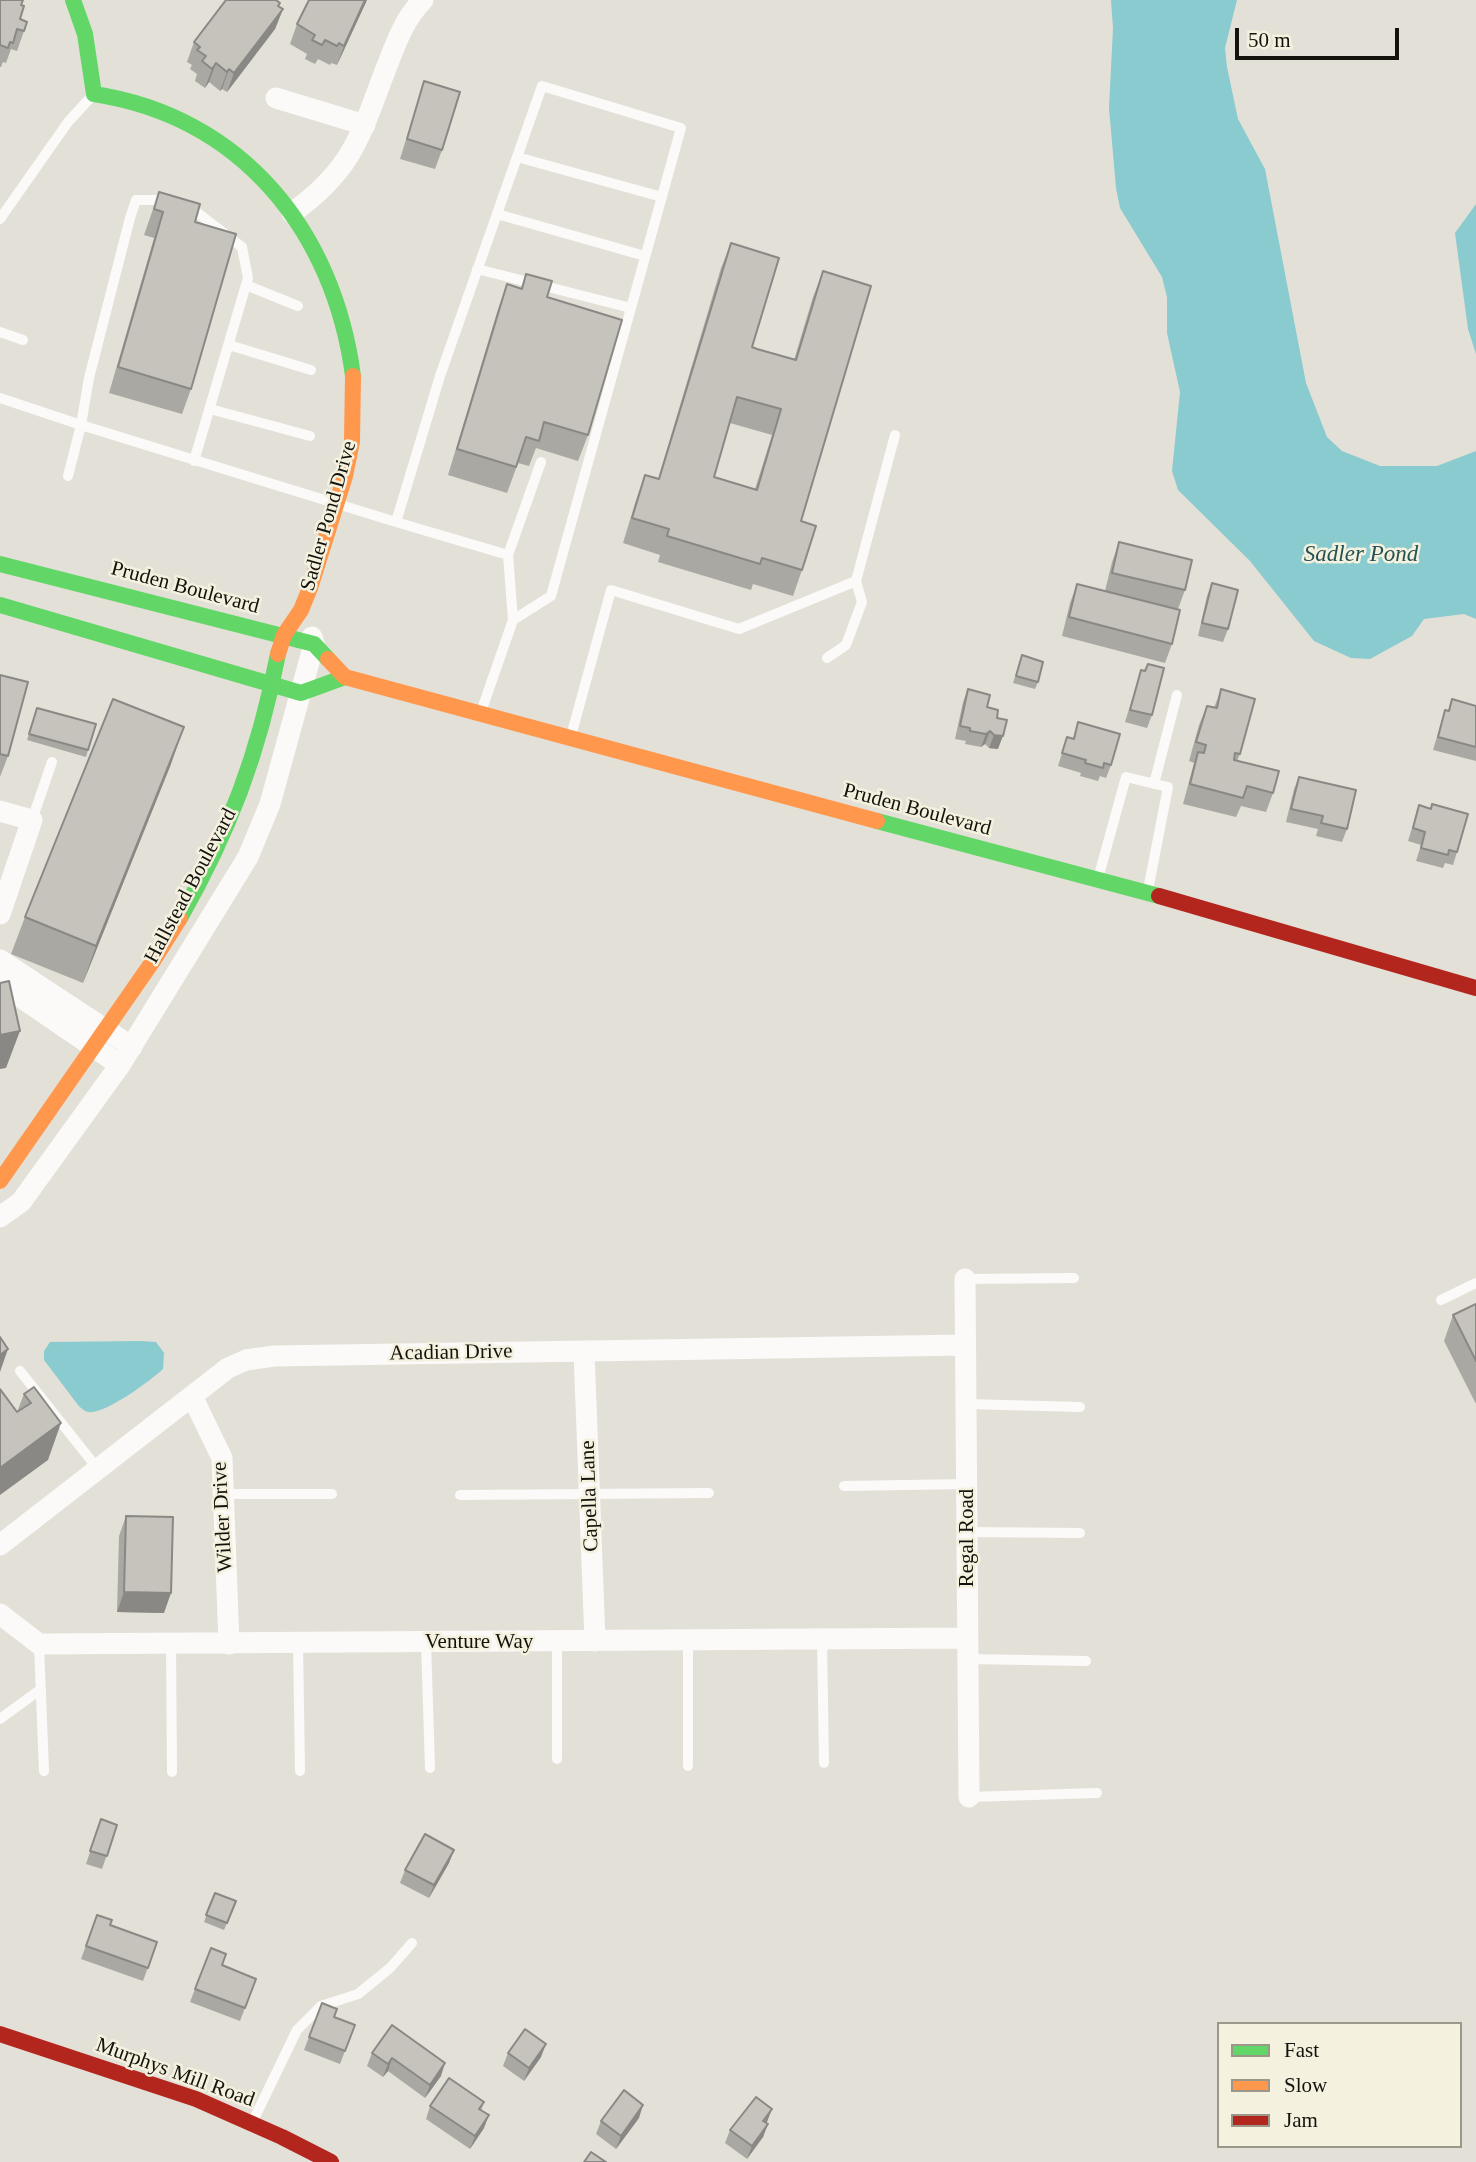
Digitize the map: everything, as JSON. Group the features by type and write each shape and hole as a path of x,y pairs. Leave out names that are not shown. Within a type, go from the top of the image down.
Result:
{"main road":[{"path":"74,0 85,32 94,94"},
{"name":"Sadler Pond Drive","path":"94,94 123,100 171,117 205,134 248,165 292,213 314,246 344,319 354,398 351,445 303,607 283,636"},
{"name":"Pruden Boulevard","path":"0,564 314,644"},
{"path":"0,605 301,693 345,677 314,644"},
{"name":"Hallstead Boulevard","path":"0,1181 167,940 209,862 242,790 283,636"},
{"name":"Pruden Boulevard","path":"345,677 1221,912 1476,988"},
{"name":"Murphys Mill Road","path":"0,2034 196,2099 331,2162"}],"street":[{"path":"292,213 334,179 348,159 365,125 401,30 423,0"},
{"path":"276,98 365,125"},
{"name":"Sadler Pond Drive","path":"303,607 314,644"},
{"path":"301,693 314,644"},
{"name":"Hallstead Boulevard","path":"0,1217 21,1202 120,1065 248,857 270,804 301,693"},
{"path":"0,811 32,820 0,914"},
{"path":"0,960 99,1037 120,1065"},
{"path":"0,984 99,1037 132,1047"},
{"name":"Regal Road","path":"965,1279 970,1797"},
{"name":"Acadian Drive","path":"0,1545 228,1368 246,1360 274,1356 965,1345"},
{"name":"Capella Lane","path":"584,1351 595,1641"},
{"name":"Wilder Drive","path":"192,1396 222,1458 229,1644"},
{"path":"0,1614 40,1644"},
{"name":"Venture Way","path":"40,1644 968,1638"}],"lane":[{"path":"396,522 440,376 542,86 681,128 551,596 513,620"},
{"path":"0,219 68,122 94,94"},
{"path":"517,157 662,197"},
{"path":"68,476 89,378 136,200 181,200 242,247 247,285 194,461"},
{"path":"497,214 645,256"},
{"path":"477,270 631,308"},
{"path":"247,285 298,306"},
{"path":"0,332 23,340"},
{"path":"229,345 311,370"},
{"path":"0,398 194,461 508,555"},
{"path":"210,409 310,436"},
{"path":"827,658 846,645 862,602 856,581 895,435"},
{"path":"480,714 513,620 508,555 541,462"},
{"path":"570,738 611,590 739,629 856,581"},
{"path":"1154,784 1177,695"},
{"path":"32,820 52,762"},
{"path":"1098,880 1126,777 1168,787 1147,893"},
{"path":"965,1279 1074,1278"},
{"path":"1441,1300 1476,1283"},
{"path":"20,1371 98,1469"},
{"path":"966,1404 1080,1407"},
{"path":"845,1486 967,1484"},
{"path":"460,1495 709,1493"},
{"path":"223,1494 332,1494"},
{"path":"967,1532 1080,1533"},
{"path":"822,1639 824,1763"},
{"path":"688,1640 688,1766"},
{"path":"557,1641 557,1759"},
{"path":"426,1642 430,1768"},
{"path":"298,1643 300,1771"},
{"path":"40,1644 44,1771"},
{"path":"171,1644 172,1772"},
{"path":"968,1659 1086,1661"},
{"path":"0,1719 41,1689"},
{"path":"970,1797 1097,1793"},
{"path":"252,2123 297,2030 321,2006 358,1994 390,1968 412,1943"}],"water":[{"name":"Sadler Pond","path":"1111,0 1237,0 1225,48 1227,67 1238,119 1265,169 1306,383 1327,437 1342,451 1380,466 1437,466 1476,451 1476,619 1464,614 1424,619 1412,636 1370,659 1351,658 1314,641 1250,561 1178,490 1172,471 1180,392 1167,333 1167,297 1162,277 1120,208 1116,188 1109,108 1113,28"},
{"path":"1476,204 1476,354 1468,329 1455,233"},
{"path":"50,1342 156,1342 164,1353 163,1369 119,1401 92,1412 78,1405 44,1360 44,1351"}],"building":[{"path":"0,0 23,0 20,19 27,22 24,31 17,29 13,43 10,42 8,48 0,45"},
{"path":"226,0 276,0 280,3 278,6 283,9 234,73 229,69 227,72 216,63 212,69 202,61 206,56 197,50 200,47 194,42"},
{"path":"309,0 365,0 344,46 339,43 337,46 325,40 322,45 312,40 315,35 297,24"},
{"path":"424,81 460,92 442,150 407,139"},
{"path":"159,192 200,204 195,222 236,234 191,389 118,367 163,212 154,209"},
{"path":"731,243 779,258 752,347 757,349 796,360 823,271 871,286 801,521 816,526 802,570 762,558 760,564 667,536 669,529 632,518 645,475 659,479","holes":["737,397 781,409 757,490 714,477"]},
{"path":"526,274 552,281 547,297 622,320 588,435 544,422 539,441 526,437 516,467 457,449 507,284 522,289"},
{"path":"1119,542 1192,560 1185,590 1112,573"},
{"path":"1212,583 1238,590 1228,629 1202,623"},
{"path":"1077,584 1180,610 1172,644 1069,617"},
{"path":"1022,655 1043,662 1038,682 1016,676"},
{"path":"1148,664 1164,668 1152,715 1130,710 1141,670 1145,671"},
{"path":"0,675 28,682 8,756 0,754"},
{"path":"968,689 990,695 987,707 998,710 997,718 1007,720 1003,736 994,735 990,731 986,734 970,731 970,728 960,726"},
{"path":"1221,689 1255,699 1240,754 1235,753 1234,760 1279,771 1273,793 1247,786 1243,798 1190,784 1198,752 1204,753 1206,745 1196,742 1207,706 1217,708"},
{"path":"113,699 184,727 96,946 25,917"},
{"path":"1452,699 1476,706 1476,747 1438,737 1445,710 1449,711"},
{"path":"37,708 96,724 88,750 29,734"},
{"path":"1078,722 1120,734 1111,765 1104,763 1103,768 1062,753 1067,737 1074,739"},
{"path":"1299,777 1356,790 1347,829 1321,823 1323,816 1291,809"},
{"path":"1432,804 1468,814 1457,852 1449,850 1448,855 1421,848 1425,832 1413,828 1419,805 1431,809"},
{"path":"9,981 20,1031 0,1035 0,983"},
{"path":"1476,1304 1476,1361 1453,1315"},
{"path":"0,1337 8,1349 0,1355"},
{"path":"34,1387 61,1423 0,1468 0,1389 17,1412 31,1403 24,1394"},
{"path":"126,1516 173,1517 171,1593 124,1592"},
{"path":"101,1819 117,1825 107,1856 90,1851"},
{"path":"425,1834 454,1850 434,1885 405,1870"},
{"path":"215,1893 236,1901 227,1923 206,1915"},
{"path":"97,1915 112,1920 110,1925 157,1942 148,1968 86,1946"},
{"path":"211,1948 226,1954 222,1965 256,1979 245,2008 195,1989"},
{"path":"322,2003 337,2009 334,2017 355,2025 345,2051 309,2037"},
{"path":"392,2025 445,2063 430,2085 392,2058 388,2064 372,2053"},
{"path":"525,2029 546,2044 529,2068 508,2053"},
{"path":"449,2078 484,2102 479,2109 489,2115 475,2136 430,2106"},
{"path":"624,2090 643,2105 621,2136 601,2121"},
{"path":"756,2097 772,2109 763,2121 768,2124 752,2146 730,2130"},
{"path":"591,2152 606,2162 584,2162"}],"traffic: fast":[{"path":"73,0 85,34 94,94 147,107 195,128 236,155 272,190 302,230 325,274 343,323 353,376"},
{"path":"0,564 314,644 328,659"},
{"path":"0,605 301,693 345,677"},
{"path":"180,918 228,823 240,791 262,725 278,654"},
{"path":"877,821 1159,896"}],"traffic: slow":[{"path":"278,654 284,635 301,610 310,588 345,476 352,442 353,376"},
{"path":"328,659 345,677 877,821"},
{"path":"0,1181 180,918"}],"traffic: jam":[{"path":"1159,896 1476,988"},
{"path":"0,2034 196,2099 331,2162"}]}
